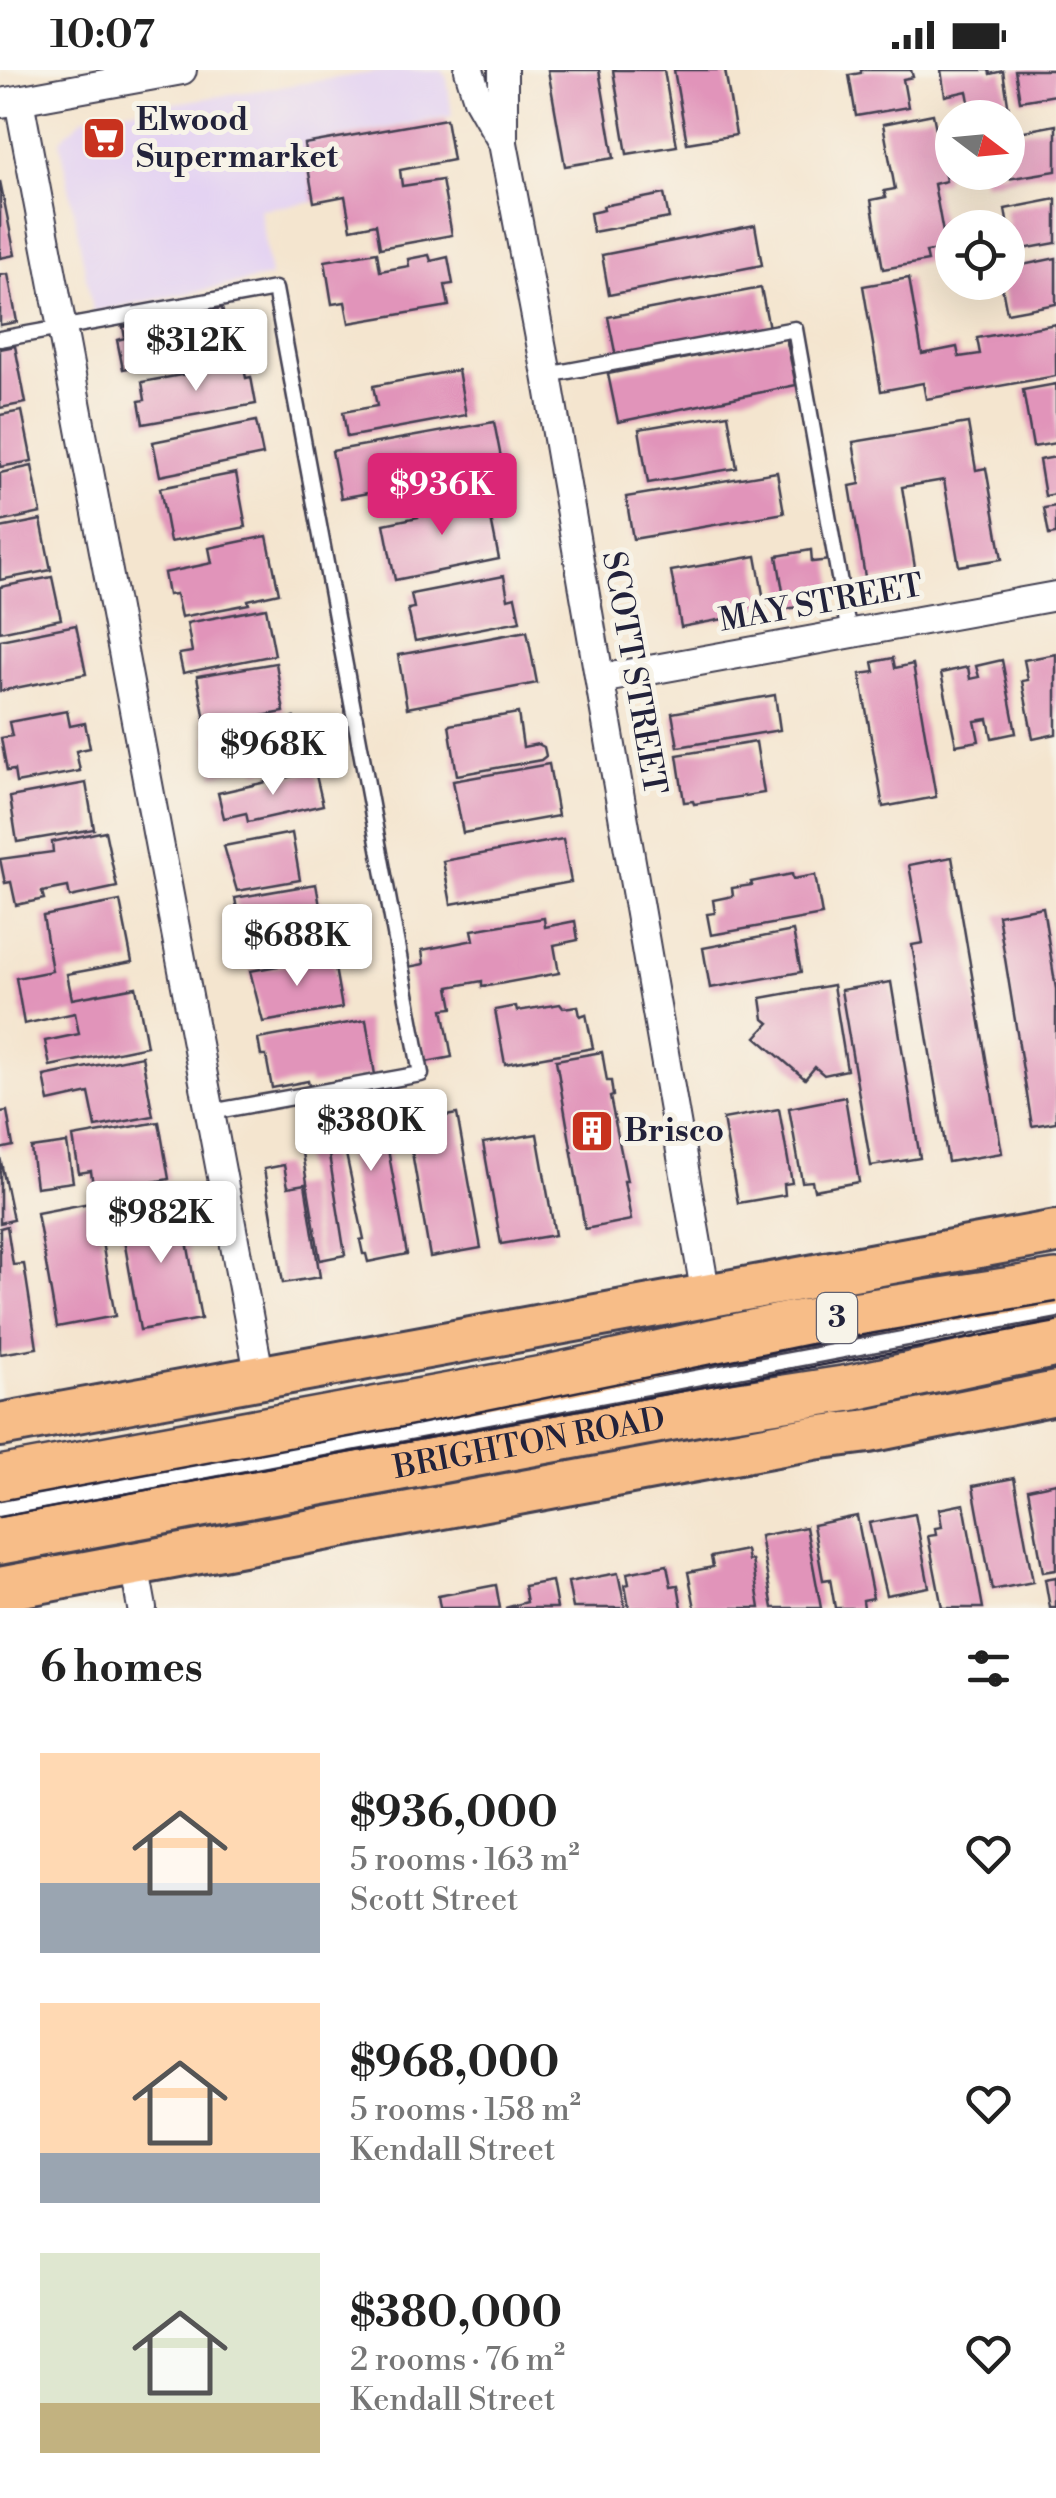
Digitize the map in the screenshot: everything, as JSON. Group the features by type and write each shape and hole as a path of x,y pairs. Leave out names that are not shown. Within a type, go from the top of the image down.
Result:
{"highway":[{"name":"BRIGHTON ROAD","path":"0,1541 422,1431 548,1378 789,1326 1056,1284"},
{"name":"BRIGHTON ROAD","path":"0,1478 100,1460 721,1408 850,1388 1056,1344"}],"main road":[{"path":"0,1426 1056,1232"},
{"path":"353,1525 369,1513 422,1431 523,1330"},
{"name":"BRIGHTON ROAD","path":"0,1589 1056,1393"},
{"path":"0,1426 100,1460"}],"street":[{"path":"182,70 97,77 9,102 61,327 260,1378"},
{"name":"SCOTT STREET","path":"468,70 478,100 503,144 706,1296"},
{"path":"503,144 504,70"},
{"name":"MAY STREET","path":"600,680 1056,596"},
{"path":"134,1564 142,1608"}],"lane":[{"path":"0,339 276,290 422,1074 210,1112"},
{"path":"546,375 795,330 849,634"},
{"path":"0,1509 1056,1310"}],"shaded area":[{"path":"389,70 442,70 452,116 304,144 314,202 260,209 270,277 93,312 60,140 84,117"}],"building":[{"path":"548,70 599,70 614,158 565,166"},
{"path":"613,70 664,70 677,146 627,154"},
{"path":"674,70 725,70 736,135 687,143"},
{"path":"861,70 911,70 913,77 903,79 908,107 856,116 849,75"},
{"path":"941,70 989,70 990,74 1003,71 1007,100 969,100 967,91 945,96"},
{"path":"1015,70 1056,70 1056,95 1020,100"},
{"path":"933,114 934,184 939,210 935,210 935,251 926,252 928,261 883,269 871,200 886,197 884,191 895,189 883,124"},
{"path":"446,119 453,160 400,170 402,186 442,180 452,235 380,248 376,224 351,229 345,196 314,202 304,144"},
{"path":"1056,125 1056,171 1025,176 1025,131"},
{"path":"0,181 15,255 0,258"},
{"path":"664,194 669,218 593,232 590,213 604,210 603,206"},
{"path":"1056,199 1056,243 1025,249 1025,210 1005,209"},
{"path":"755,225 762,265 609,295 602,255"},
{"path":"377,252 380,271 409,266 408,259 429,255 431,261 448,257 453,284 445,285 449,306 349,323 345,302 332,304 325,261"},
{"path":"1056,258 1056,304 1007,313 1004,300 1025,300 1025,264"},
{"path":"8,274 17,322 0,325 0,275"},
{"path":"909,278 922,354 957,347 959,357 980,354 977,338 1056,324 1056,376 926,399 923,383 881,391 863,286"},
{"path":"761,288 769,328 616,357 608,317"},
{"path":"222,308 224,317 229,315 232,332 208,337 210,352 123,369 117,340 125,338 123,327"},
{"path":"786,338 796,385 618,422 608,374"},
{"path":"15,346 26,403 0,408 0,349"},
{"path":"243,364 246,378 251,377 256,404 143,424 139,401 145,400 142,382"},
{"path":"458,370 466,415 347,437 343,412 377,406 373,386"},
{"path":"1056,384 1056,443 1033,447 1023,390"},
{"path":"22,411 32,461 0,467 0,415"},
{"path":"728,414 737,468 648,483 639,429"},
{"path":"256,421 263,455 160,476 153,442"},
{"path":"494,422 503,468 341,498 332,451"},
{"path":"968,423 976,470 986,468 1002,559 959,566 944,480 902,487 916,574 866,583 850,486 860,484 853,442"},
{"path":"1056,457 1056,494 1045,496 1039,460"},
{"path":"32,466 41,513 0,522 0,473"},
{"path":"777,472 784,513 633,539 626,497"},
{"path":"236,473 246,527 170,542 160,488"},
{"path":"486,494 499,559 395,580 384,524 418,517 416,508"},
{"path":"1056,506 1056,534 1049,535 1044,508"},
{"path":"41,520 51,570 0,580 0,528"},
{"path":"267,536 279,593 248,600 249,604 181,617 176,594 168,595 164,573 212,563 209,548"},
{"path":"811,550 812,562 830,560 835,588 807,593 809,605 786,609 777,556"},
{"path":"756,556 766,611 681,627 671,571"},
{"path":"504,576 508,599 515,597 520,621 415,641 408,609 414,608 411,594"},
{"path":"52,577 61,619 0,632 0,587"},
{"path":"266,608 275,655 183,673 179,654 192,652 187,623"},
{"path":"76,625 86,674 0,691 0,640"},
{"path":"527,631 537,683 407,708 398,655"},
{"path":"1056,654 1056,734 1033,739 1022,681 1028,680 1024,660"},
{"path":"893,658 895,668 913,664 936,797 883,807 860,674 875,672 873,662"},
{"path":"1002,660 1016,733 992,738 988,719 975,721 979,741 956,745 941,673 968,667 970,679 979,677 976,666"},
{"path":"276,663 284,712 206,726 197,676"},
{"path":"775,695 780,730 678,747 672,713"},
{"path":"67,711 70,726 85,723 90,748 76,751 80,771 16,783 14,770 7,771 1,738 12,736 9,722"},
{"path":"518,713 523,747 538,744 544,747 546,756 457,775 449,725"},
{"path":"294,718 299,746 279,750 283,766 257,772 256,766 214,775 207,736"},
{"path":"756,742 764,793 694,804 684,802 677,755"},
{"path":"549,764 558,816 463,833 453,781"},
{"path":"315,771 323,805 248,822 246,813 224,818 218,793"},
{"path":"86,783 94,829 17,842 10,797"},
{"path":"105,831 117,887 70,897 68,887 42,892 44,899 16,905 11,882 5,883 0,859 53,852 52,842"},
{"path":"292,833 300,880 237,891 224,846"},
{"path":"563,839 571,882 451,904 443,861"},
{"path":"952,857 1002,1153 948,1162 912,945 923,943 909,865"},
{"path":"792,874 793,879 815,875 822,915 711,935 707,914 715,913 713,900 733,896 732,888"},
{"path":"316,884 325,934 252,947 247,919 239,921 235,898"},
{"path":"120,901 132,962 67,974 72,999 136,987 147,1046 50,1066 45,1041 79,1034 75,1013 24,1024 16,978 52,971 43,916"},
{"path":"1043,907 1056,989 1056,1122 1032,1126 998,915"},
{"path":"544,918 545,927 575,921 578,940 554,945 559,973 482,987 482,981 449,987 453,1008 443,1009 452,1057 426,1062 408,967 424,964 422,950 474,940 472,930"},
{"path":"793,931 801,972 710,988 703,948"},
{"path":"333,956 342,1008 263,1022 250,971"},
{"path":"891,982 920,1158 871,1166 841,990"},
{"path":"833,985 847,1070 824,1075 815,1067 805,1079 756,1037 769,1023 764,1019 761,998"},
{"path":"560,1004 563,1008 578,1006 580,1016 586,1014 593,1048 505,1064 495,1010 516,1006 517,1011"},
{"path":"366,1020 375,1075 272,1088 266,1056 261,1056 258,1039"},
{"name":"Brisco","path":"602,1052 607,1081 611,1081 610,1097 631,1220 585,1229 556,1060"},
{"path":"142,1056 153,1116 96,1127 89,1093 49,1102 44,1076"},
{"path":"377,1089 407,1254 368,1262 360,1240 364,1239 335,1102 336,1096"},
{"path":"845,1097 859,1182 814,1190 812,1181 802,1182 789,1108"},
{"path":"779,1109 792,1183 784,1184 785,1195 738,1203 723,1119"},
{"path":"7,1111 13,1146 0,1149 0,1112"},
{"path":"457,1114 481,1248 430,1257 407,1123"},
{"path":"159,1122 169,1179 94,1193 91,1171 79,1173 73,1137"},
{"path":"537,1134 555,1235 501,1244 483,1143"},
{"path":"326,1136 345,1255 320,1260 300,1141"},
{"path":"67,1143 73,1182 36,1187 31,1148"},
{"path":"0,1157 13,1220 0,1223"},
{"path":"284,1165 288,1187 305,1184 320,1277 283,1283 264,1169"},
{"path":"179,1197 201,1319 140,1330 121,1223 144,1219 141,1203"},
{"path":"95,1202 115,1316 57,1327 37,1213"},
{"path":"7,1226 13,1265 24,1264 37,1348 0,1354 0,1228"},
{"path":"1014,1478 1033,1582 992,1590 973,1486"},
{"path":"1056,1483 1056,1570 1043,1572 1028,1489"},
{"path":"964,1504 983,1608 942,1608 928,1536 936,1535 935,1528 942,1527 939,1509"},
{"path":"915,1514 929,1587 886,1595 869,1523"},
{"path":"857,1516 873,1598 863,1600 864,1608 835,1608 830,1579 823,1580 813,1525"},
{"path":"806,1527 821,1608 773,1608 760,1536"},
{"path":"746,1550 748,1561 752,1560 760,1608 695,1608 688,1572 713,1567 711,1557"},
{"path":"667,1565 671,1586 678,1585 682,1608 629,1608 627,1573"},
{"path":"618,1573 625,1608 573,1608 568,1582"},
{"path":"1056,1577 1056,1608 1050,1608 1045,1579"},
{"path":"552,1581 557,1608 505,1608 527,1602 524,1586"},
{"path":"496,1585 500,1608 440,1608 438,1596"}],"tram line":[{"path":"0,1501 409,1426 811,1344 1056,1302"},
{"path":"0,1517 1056,1322"}],"place":[{"name":"Elwood Supermarket","path":"104,138"},
{"name":"Brisco","path":"592,1131"}]}
